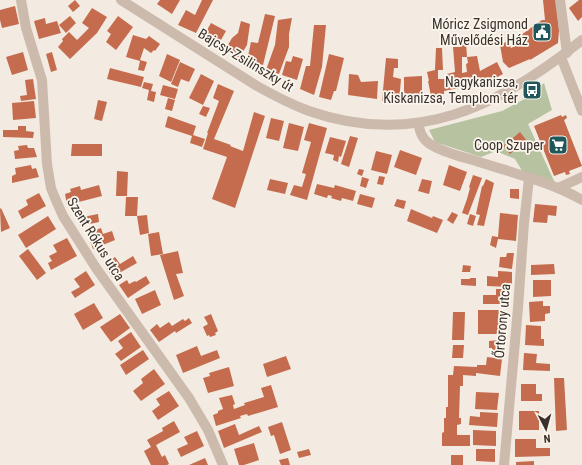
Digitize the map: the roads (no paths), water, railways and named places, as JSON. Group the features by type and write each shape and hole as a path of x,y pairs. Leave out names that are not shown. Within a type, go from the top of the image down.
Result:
{"street":[{"name":"Szent Rókus utca","path":"21,0 26,28 42,80 47,164 50,182 55,198 63,216 96,268 189,398 208,430 223,465"},
{"name":"Bajcsy-Zsilinszky út","path":"122,0 256,86 297,106 339,120 359,123 387,125 418,124 465,111 495,98 527,81 564,55 582,40"},
{"path":"560,0 564,55 582,111"},
{"path":"418,124 422,136 434,146 461,157 558,188 582,200"},
{"path":"558,188 582,177"},
{"name":"Őrtorony utca","path":"504,465 529,179"}],"place":[{"name":"Móricz Zsigmond Művelődési Ház","path":"542,32"},
{"name":"Nagykanizsa, Kiskanizsa, Templom tér","path":"532,90"},
{"name":"Coop Szuper","path":"558,145"}]}
